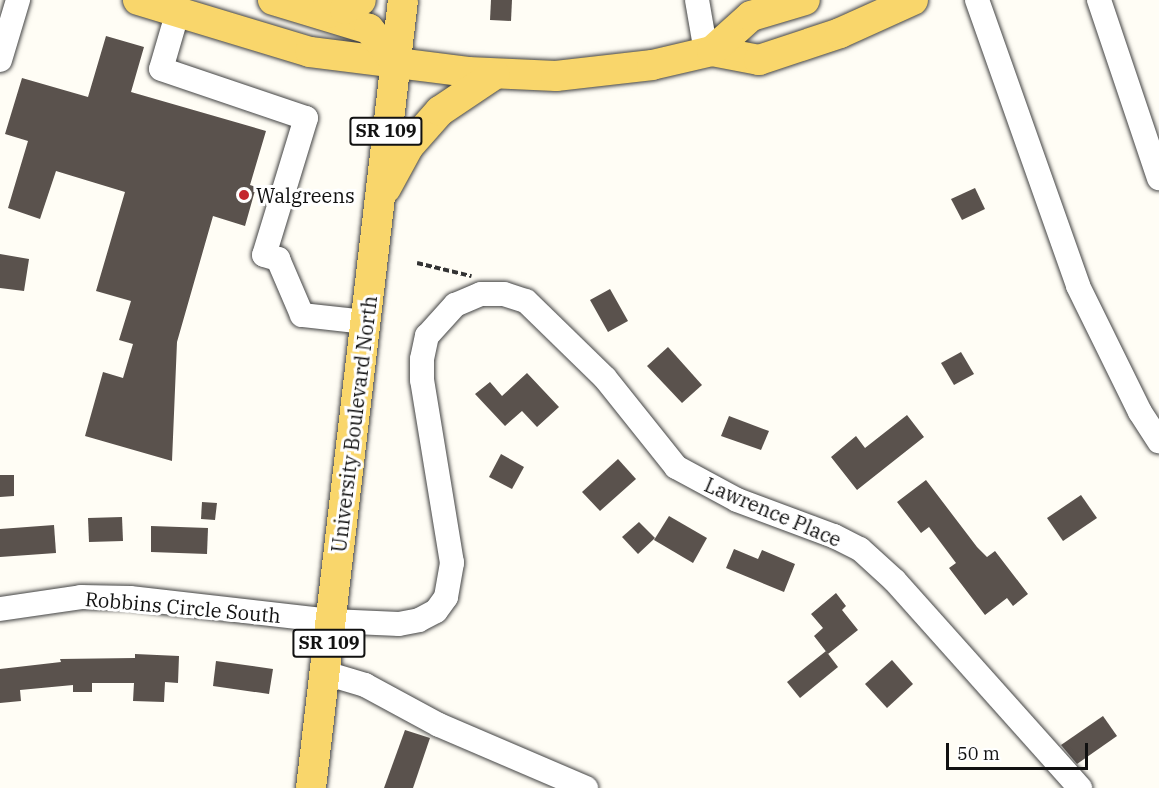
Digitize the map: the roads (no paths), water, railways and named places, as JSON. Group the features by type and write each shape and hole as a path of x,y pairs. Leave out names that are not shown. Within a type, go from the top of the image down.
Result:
{"main road":[{"path":"138,0 310,52 394,60 495,74 567,75 652,65 709,52 759,60 840,33 913,0"},
{"path":"273,0 369,29 394,60"},
{"path":"321,14 345,9 362,0"},
{"name":"SR 109","path":"394,60 403,0"},
{"path":"709,52 751,16 805,0"},
{"name":"University Boulevard North","path":"311,788 394,60"},
{"path":"379,201 409,146 440,111 495,74"}],"street":[{"path":"0,60 18,0"},
{"path":"697,0 709,52"},
{"path":"977,0 1078,286 1140,412 1159,441"},
{"path":"1099,0 1159,178"},
{"path":"178,11 161,69 306,118 264,255 278,260 302,315 365,322"},
{"name":"Robbins Circle South","path":"0,609 81,597 130,598 331,621 399,624 419,620 436,611 446,597 452,581 451,552 422,380 422,358 427,336 438,319 455,304 481,294"},
{"name":"Lawrence Place","path":"481,294 504,294 526,301 606,378 676,467 737,500 834,536 860,549 895,581 1080,788"},
{"path":"325,673 365,685 438,724 586,788"}],"place":[{"name":"Walgreens","path":"244,195"}]}
